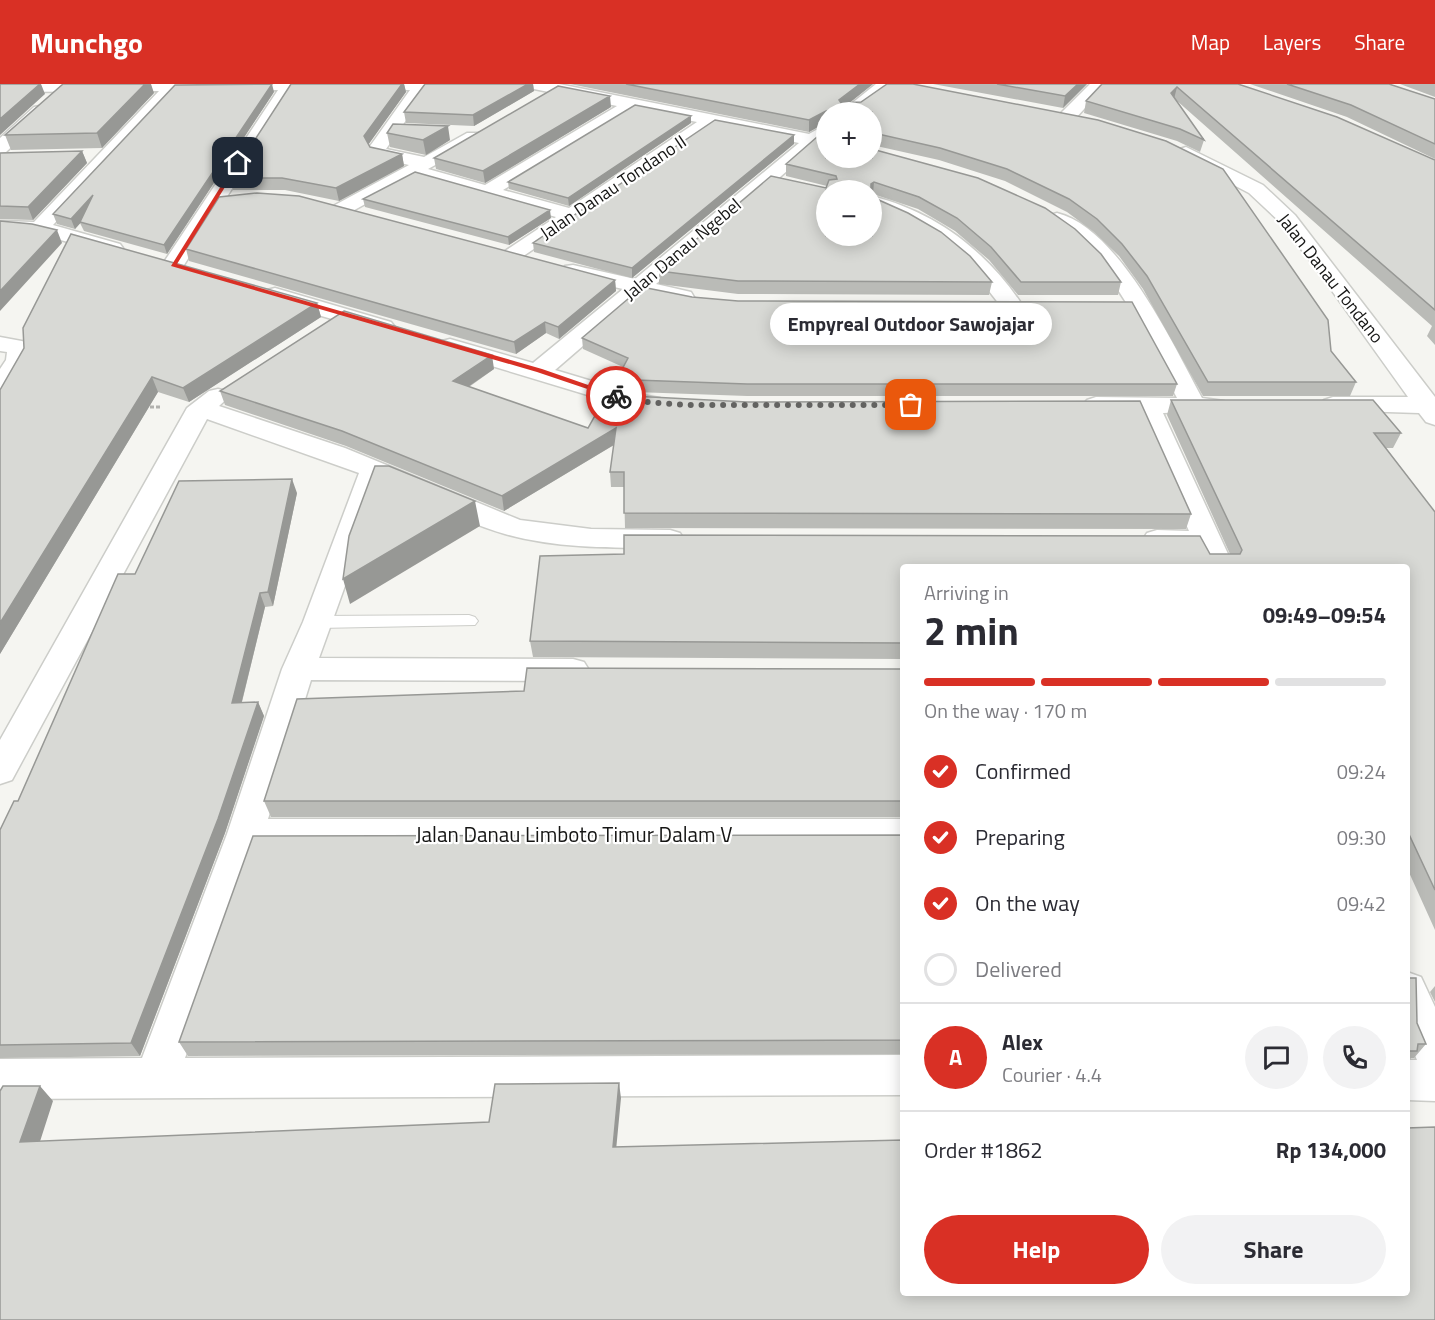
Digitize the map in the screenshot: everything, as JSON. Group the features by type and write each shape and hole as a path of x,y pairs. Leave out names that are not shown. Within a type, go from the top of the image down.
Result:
{"street":[{"path":"0,87 289,85 420,87 534,84 632,104 816,136"},
{"path":"1068,116 1099,84"},
{"path":"155,260 212,201 289,85"},
{"path":"866,102 895,85"},
{"path":"0,148 66,87"},
{"path":"39,228 172,87"},
{"path":"420,87 377,149 379,153 486,192 572,215"},
{"path":"536,100 555,89"},
{"path":"486,192 632,104"},
{"path":"1048,112 1091,122"},
{"name":"Jalan Danau Tondano II","path":"512,255 714,119"},
{"path":"390,130 412,131"},
{"path":"364,215 332,207 422,167 483,131 446,132"},
{"name":"Jalan Danau Ngebel","path":"539,371 764,179 816,141"},
{"name":"Jalan Danau Tondano","path":"1170,147 1256,189 1288,219 1432,409"},
{"path":"86,156 109,155"},
{"path":"764,179 785,184"},
{"path":"212,201 241,198"},
{"path":"882,206 920,220 948,238 980,263 1010,303"},
{"path":"1042,211 1062,222 1106,257 1124,281 1194,406"},
{"path":"0,227 39,228 196,271"},
{"path":"490,249 535,261"},
{"path":"558,267 637,288 704,300"},
{"path":"252,288 539,371 633,401 676,405"},
{"path":"987,303 1033,303"},
{"path":"1114,304 1137,304"},
{"path":"314,333 343,315"},
{"path":"0,344 19,347 18,360 0,387"},
{"path":"0,771 200,408 238,383"},
{"path":"1076,405 1240,405"},
{"path":"1310,405 1432,409"},
{"path":"1147,406 1218,564"},
{"path":"200,408 336,454 477,514 541,534 589,539 702,539"},
{"path":"156,1078 246,834 298,669 318,622 373,470"},
{"path":"1126,539 1207,540"},
{"path":"298,669 607,670"},
{"name":"Jalan Danau Limboto Timur Dalam V","path":"246,834 900,834"},
{"path":"1410,997 1435,1053"},
{"path":"0,1079 900,1076"},
{"path":"1410,1080 1435,1081"}],"lane":[{"path":"318,622 469,621"}],"path":[{"path":"142,407 200,408"}],"building":[{"path":"0,84 40,84 0,119"},
{"path":"63,84 145,84 97,133 5,135"},
{"path":"272,84 164,245 80,222 93,195 71,219 53,214 175,85"},
{"path":"291,84 402,84 364,136 370,147 402,154 336,188 282,178 230,178"},
{"path":"425,84 528,84 473,115 404,112"},
{"path":"626,84 860,84 839,100 840,102 816,102 816,116 809,120"},
{"path":"887,84 913,84 1098,120 1166,141 1223,169 1328,320 1331,351 1356,382 1208,382 1147,276 1122,244 1097,219 1069,199 1007,169 940,148 882,135 882,102 861,102"},
{"path":"997,84 1078,84 1065,96"},
{"path":"1102,84 1238,84 1337,117 1435,160 1435,310 1177,87 1171,93 1204,140 1180,129 1086,101"},
{"path":"1287,84 1389,84 1435,99 1435,144 1351,105"},
{"path":"558,86 610,96 483,171 434,158"},
{"path":"635,105 691,116 568,198 508,182"},
{"path":"715,120 794,135 632,268 533,243"},
{"path":"393,124 448,126 423,140 387,133"},
{"path":"816,138 816,168 882,168 882,152 978,178 1045,208 1075,229 1101,254 1121,282 1021,282 991,247 957,218 919,197 882,185 882,180 829,180 837,179 836,176 786,164"},
{"path":"82,151 28,207 0,206 0,153"},
{"path":"415,172 550,210 508,237 363,199"},
{"path":"771,176 816,186 816,246 882,246 882,201 941,232 970,256 992,282 738,281 659,271"},
{"path":"257,193 299,196 615,280 558,327 545,322 514,342 186,249 219,197"},
{"path":"0,221 32,224 57,230 0,291"},
{"path":"71,234 317,303 183,388 152,377 0,623 0,390 24,348 23,328"},
{"path":"642,287 692,297 738,301 1132,302 1177,384 747,384 635,380 619,375 628,358 582,338"},
{"path":"344,311 492,355 453,381 588,428 610,389 632,396 747,402 1140,401 1191,514 624,513 624,472 610,472 616,428 502,496 342,431 220,391"},
{"path":"1171,400 1373,400 1401,433 1374,433 1435,512 1435,890 1410,836 1410,564 900,564 900,643 530,641 540,556 624,554 624,535 1200,536 1210,554 1240,554 1242,550"},
{"path":"375,466 389,466 475,501 343,579 349,536"},
{"path":"292,479 268,592 260,593 232,703 258,702 218,819 131,1043 0,1045 0,830 14,801 18,801 118,574 135,574 179,481"},
{"path":"527,668 900,669 900,801 264,801 297,699 524,691"},
{"path":"900,835 900,1040 179,1042 253,836"},
{"path":"1410,978 1416,978 1417,1023 1426,1044 1418,1044 1417,1051 1410,1051"},
{"path":"619,1083 613,1147 900,1140 900,1296 1410,1296 1410,1128 1435,1127 1435,1320 0,1320 0,1091 3,1086 40,1086 20,1142 489,1122 495,1084"}],"way so far":[{"path":"616,396 633,401 687,405 911,405"}],"place":[{"name":"Empyreal Outdoor Sawojajar","path":"911,405"}],"route":[{"path":"238,163 173,265 539,371 616,396"}]}
